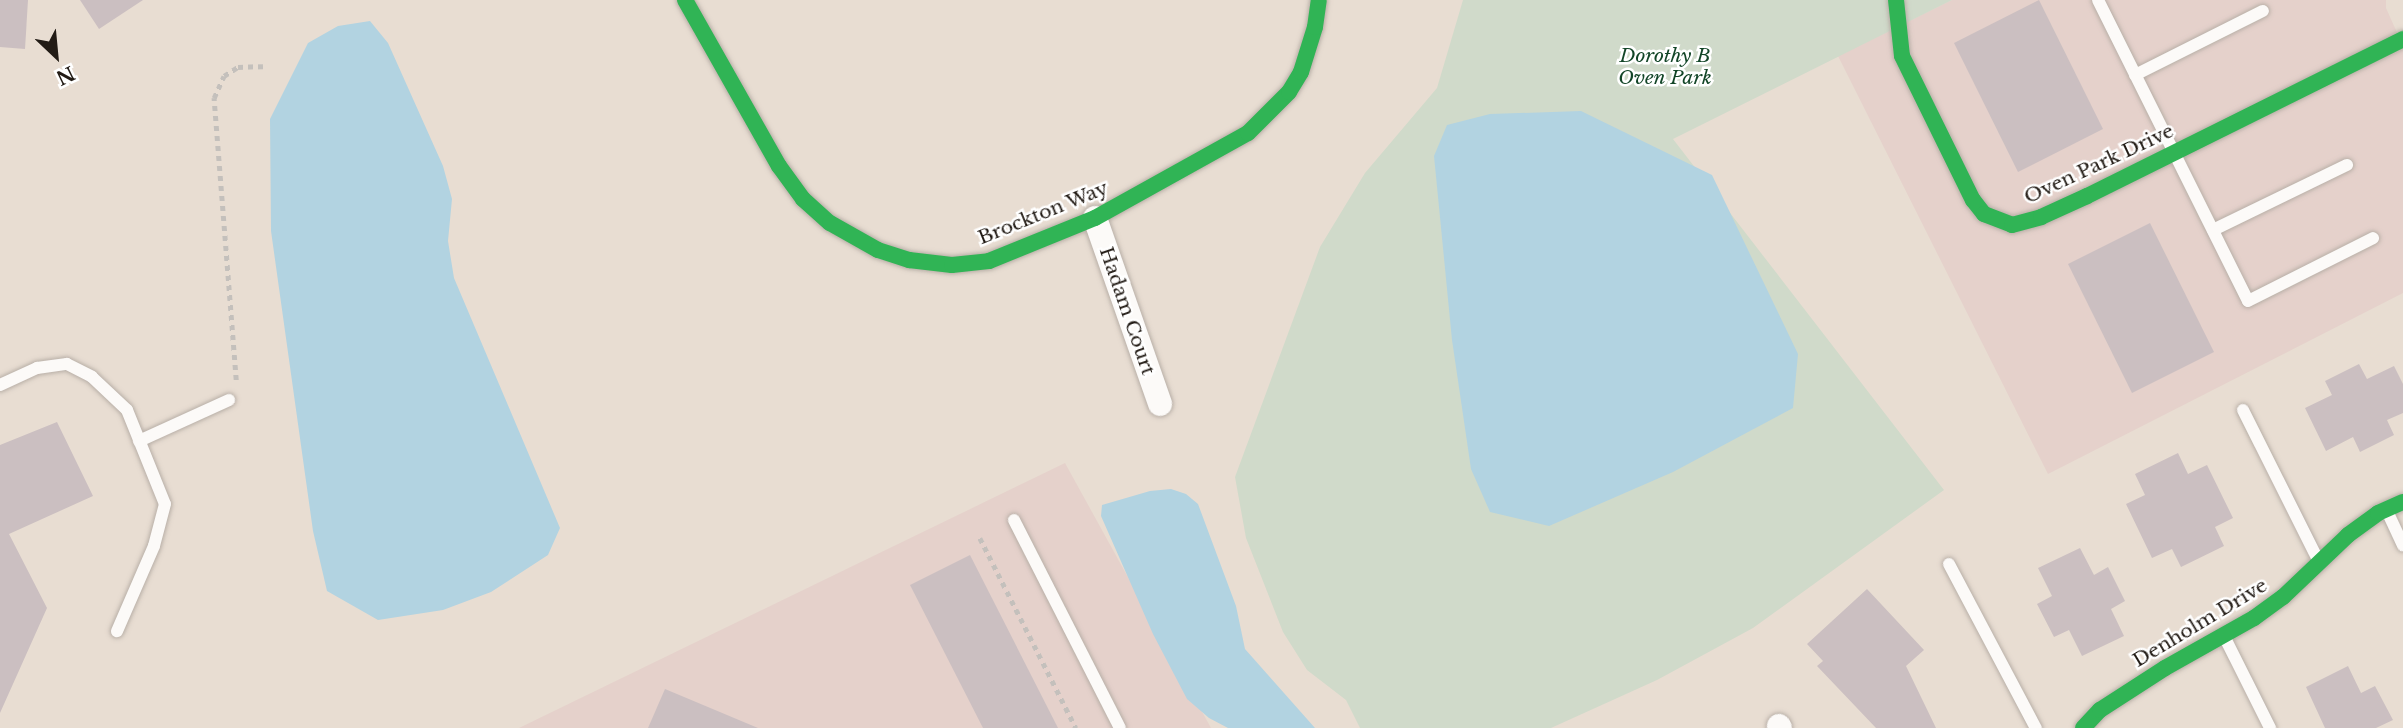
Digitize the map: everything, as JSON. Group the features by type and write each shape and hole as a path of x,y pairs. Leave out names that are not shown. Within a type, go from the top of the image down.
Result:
{"street":[{"name":"Brockton Way","path":"685,0 724,64 779,166 803,199 830,223 878,250 909,260 952,265 989,261 1095,218 1198,163 1261,122 1289,92 1301,72 1315,27 1319,0"},
{"name":"Oven Park Drive","path":"1896,0 1902,57 1973,200 1994,220 2012,225 2041,217 2403,39"},
{"name":"Hadam Court","path":"1095,218 1160,404"},
{"name":"Denholm Drive","path":"2083,728 2100,710 2283,597 2348,535 2386,509 2403,502"}],"lane":[{"path":"2098,0 2248,301 2373,238"},
{"path":"2135,75 2263,11"},
{"path":"2213,230 2347,164"},
{"path":"0,385 37,368 67,364 92,377 127,410 164,504 154,546 117,631"},
{"path":"139,441 229,400"},
{"path":"2244,410 2320,562"},
{"path":"2386,509 2403,545"},
{"path":"1014,520 1120,728"},
{"path":"1949,564 2036,728"},
{"path":"2223,635 2270,728"}],"path":[{"path":"229,400 237,389 214,98 224,76 238,66 263,66"},
{"path":"980,538 1076,728"}],"shaded area":[{"path":"1952,0 2386,0 2386,8 2403,46 2403,293 2048,474 1838,56"},
{"path":"1065,463 1211,728 519,728"}],"green space":[{"name":"Dorothy B Oven Park","path":"1463,0 1952,0 1673,139 1944,490 1753,628 1657,680 1551,728 1360,728 1346,700 1307,670 1283,632 1246,538 1235,477 1320,247 1365,173 1437,88"}],"water":[{"path":"370,21 388,43 443,166 452,199 448,241 454,278 560,528 548,555 491,592 443,610 378,620 327,591 313,531 271,231 270,119 308,43 338,26"},
{"path":"1581,111 1712,175 1798,354 1793,408 1673,472 1549,526 1490,512 1471,469 1452,340 1434,156 1447,125 1490,114"},
{"path":"1171,489 1186,494 1198,504 1236,606 1245,649 1315,728 1228,728 1209,718 1187,699 1153,634 1101,516 1102,505 1150,491"}],"building":[{"path":"0,0 28,0 25,49 0,47"},
{"path":"80,0 143,0 99,29"},
{"path":"2039,0 2103,129 2018,172 1954,43"},
{"path":"2150,223 2214,352 2132,393 2068,264"},
{"path":"2359,364 2367,379 2394,366 2403,384 2403,413 2387,420 2394,435 2360,452 2353,437 2326,451 2305,408 2332,395 2325,381"},
{"path":"57,422 93,496 9,534 47,608 0,713 0,445"},
{"path":"2178,453 2188,474 2207,465 2233,518 2215,527 2224,546 2181,567 2172,549 2152,558 2126,504 2145,495 2135,474"},
{"path":"2080,548 2094,575 2108,567 2125,601 2111,609 2124,636 2082,656 2069,630 2054,637 2037,604 2052,596 2038,568"},
{"path":"970,555 1058,728 983,728 910,585"},
{"path":"1867,589 1924,650 1906,666 1936,728 1876,728 1817,666 1823,661 1807,644"},
{"path":"2348,666 2361,693 2375,686 2393,720 2376,728 2325,728 2306,687"},
{"path":"665,689 758,728 648,728"}],"traffic: fast":[{"path":"685,0 779,166 803,199 830,223 878,250 909,260 952,265 989,261 1095,218 1248,133 1289,92 1301,72 1315,27 1319,0"},
{"path":"1896,0 1902,56 1973,200 1984,214 2012,225 2041,217 2087,196 2403,39"},
{"path":"2083,728 2100,710 2165,668 2254,618 2283,597 2348,535 2378,513 2403,502"}]}
